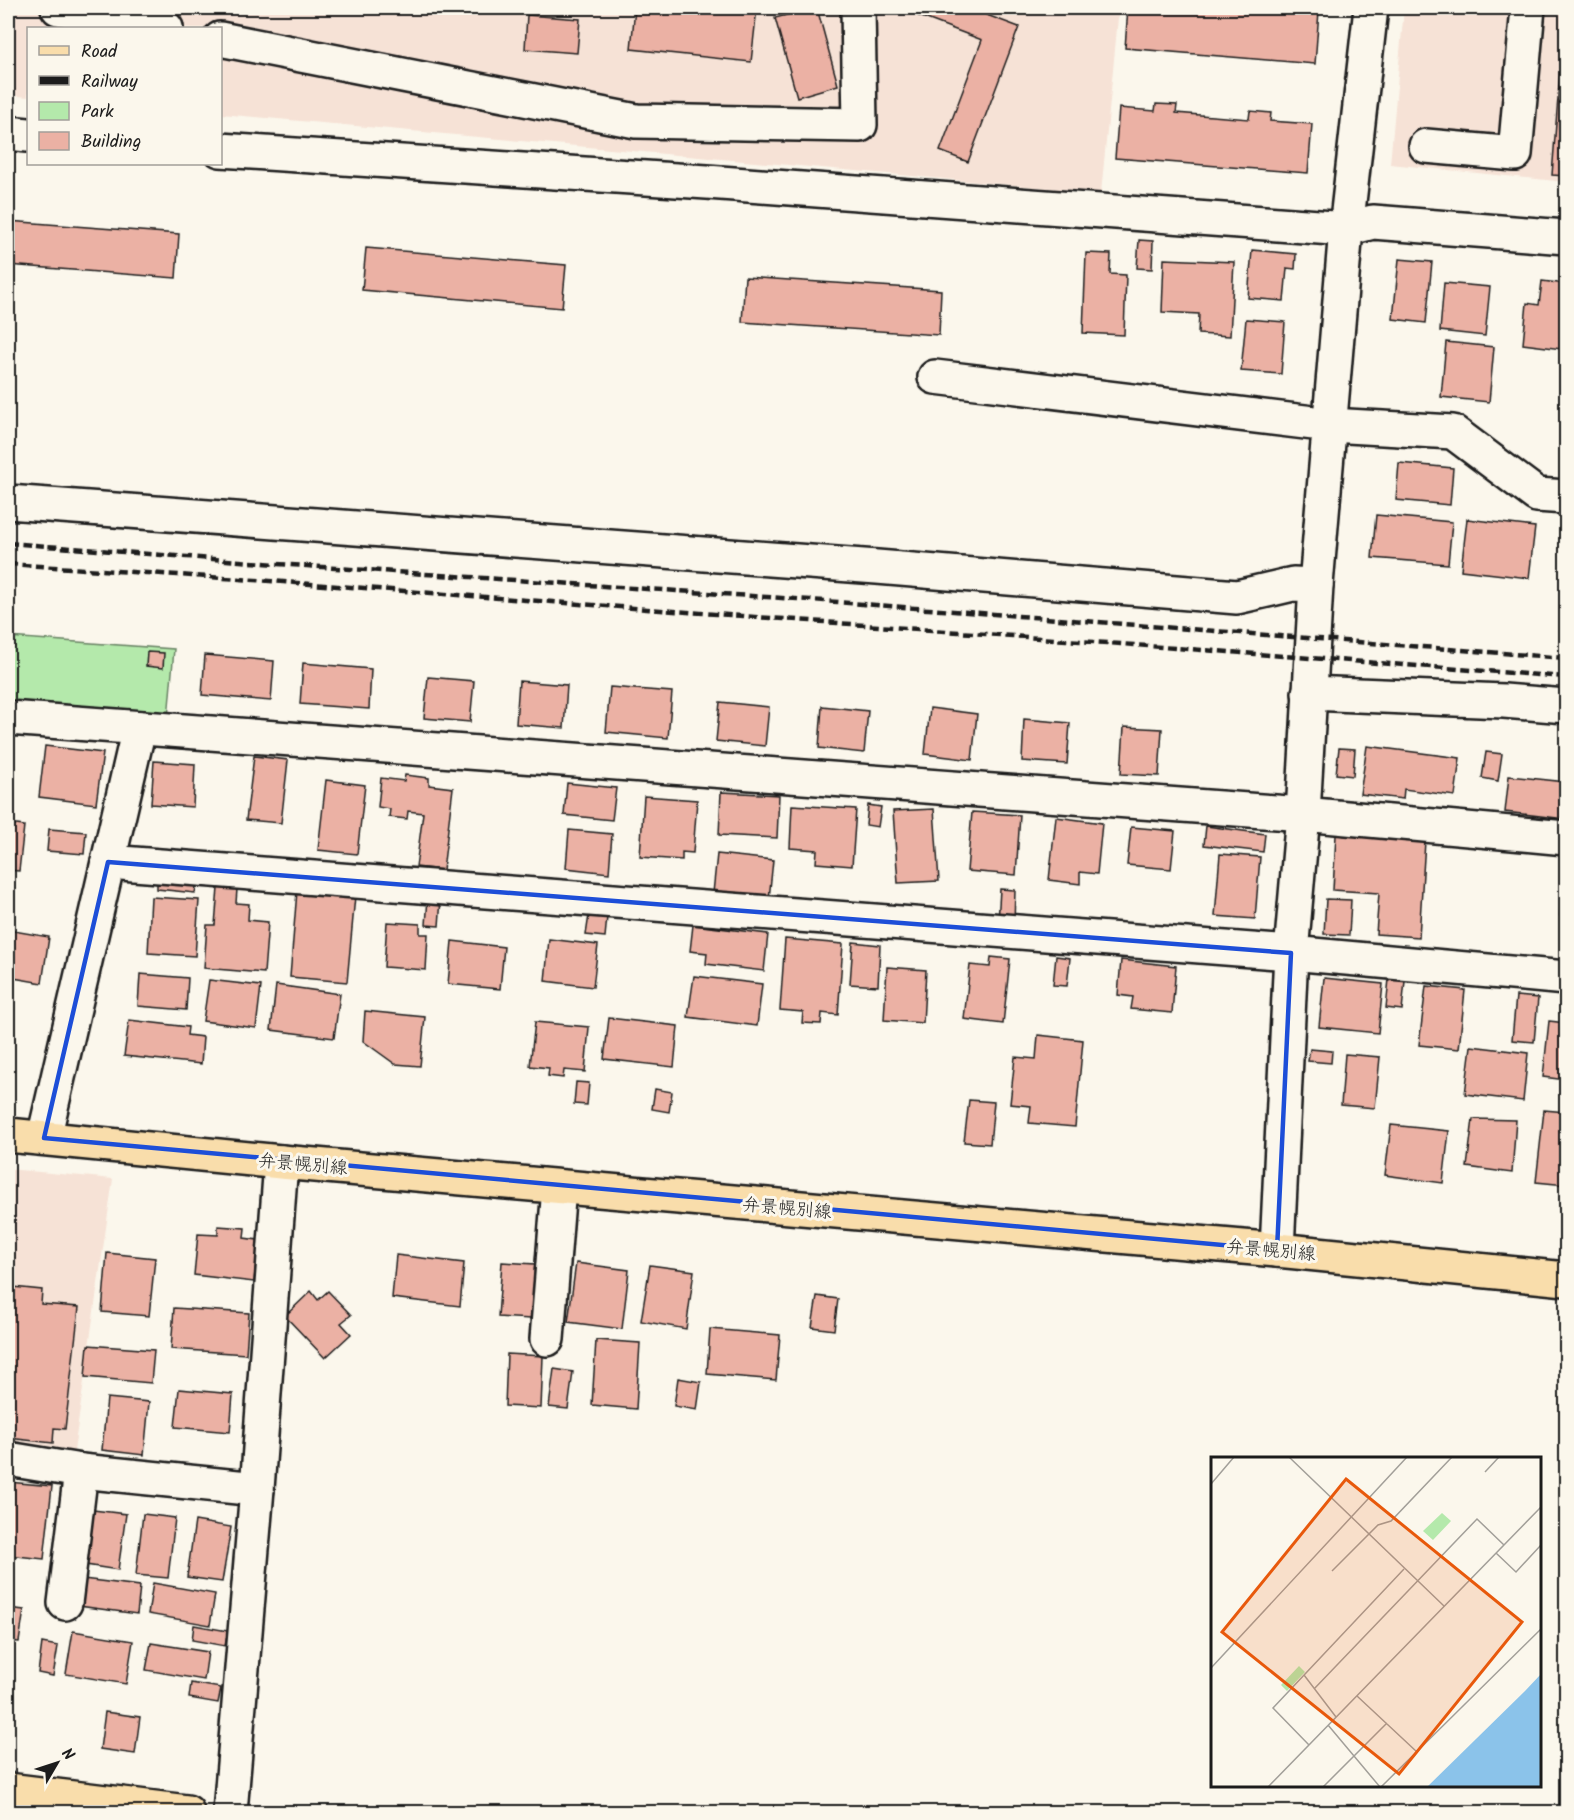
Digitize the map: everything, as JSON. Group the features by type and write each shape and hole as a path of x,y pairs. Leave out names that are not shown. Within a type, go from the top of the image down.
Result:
{"main road":[{"name":"弁景幌別線","path":"8,1135 281,1162 1277,1250 1566,1279"},
{"path":"8,1790 187,1812"}],"street":[{"path":"58,8 161,27"},
{"path":"222,39 636,121 860,125 858,8"},
{"path":"1277,1250 1291,953 1303,814 1316,585 1346,230 1371,8"},
{"path":"1426,146 1515,154 1528,8"},
{"path":"8,133 27,135"},
{"path":"222,150 731,184 1346,230 1373,222 1566,237"},
{"path":"935,377 1330,424 1453,432 1537,495 1566,497"},
{"path":"8,502 877,567 1237,597 1293,584 1316,585"},
{"path":"1309,693 1504,701 1566,706"},
{"path":"8,718 1303,814 1566,838"},
{"path":"44,1138 139,728"},
{"path":"108,862 1291,953 1566,978"},
{"path":"230,1812 281,1162"},
{"path":"547,1339 559,1187"},
{"path":"8,1459 81,1471 257,1489"},
{"path":"65,1603 81,1471"}],"highlighted area":[{"path":"108,862 1291,953 1277,1250 44,1138"}],"shaded area":[{"path":"8,8 1119,8 1101,193 222,114 222,27 27,27 27,97 8,95"},
{"path":"1404,8 1566,8 1566,182 1390,164"},
{"path":"8,1169 113,1179 74,1451 8,1442"}],"green space":[{"path":"8,637 174,649 168,718 8,704"}],"building":[{"path":"635,8 757,8 751,62 631,49"},
{"path":"817,8 838,85 797,97 775,18"},
{"path":"898,8 968,8 1019,27 968,162 940,151 982,40"},
{"path":"1128,8 1284,8 1319,11 1315,64 1125,48"},
{"path":"1566,8 1566,176 1552,175"},
{"path":"527,15 580,19 577,53 525,49"},
{"path":"1156,104 1177,105 1176,113 1249,119 1250,111 1271,113 1270,121 1312,124 1308,173 1115,158 1119,108 1155,111"},
{"path":"8,221 179,234 176,278 8,265"},
{"path":"1139,240 1153,241 1152,269 1137,268"},
{"path":"366,248 566,265 562,308 362,290"},
{"path":"1252,250 1296,254 1295,269 1287,268 1284,301 1248,298"},
{"path":"1086,253 1111,254 1110,274 1126,275 1124,335 1083,333"},
{"path":"1164,259 1234,262 1230,336 1198,334 1199,314 1162,312"},
{"path":"1399,259 1432,262 1426,323 1393,319"},
{"path":"745,277 941,290 939,335 742,322"},
{"path":"1542,281 1566,284 1562,349 1523,344 1527,303 1539,305"},
{"path":"1444,283 1490,287 1485,336 1440,331"},
{"path":"1246,319 1285,322 1281,374 1241,371"},
{"path":"1446,342 1494,347 1489,402 1441,397"},
{"path":"1399,463 1453,468 1450,505 1396,500"},
{"path":"1376,515 1452,522 1448,564 1372,558"},
{"path":"1467,519 1535,527 1529,578 1461,570"},
{"path":"147,652 164,653 163,668 146,666"},
{"path":"205,655 274,661 271,701 202,695"},
{"path":"303,663 371,669 369,709 300,704"},
{"path":"428,677 474,681 470,722 424,718"},
{"path":"519,681 567,685 564,728 516,724"},
{"path":"610,687 672,692 668,738 606,732"},
{"path":"720,702 769,707 765,746 716,741"},
{"path":"822,706 868,711 864,753 819,748"},
{"path":"930,708 977,714 972,760 925,754"},
{"path":"1024,719 1070,723 1067,764 1022,761"},
{"path":"1124,727 1162,729 1159,776 1121,774"},
{"path":"45,746 103,753 96,804 39,797"},
{"path":"1367,746 1460,758 1455,796 1404,789 1403,799 1360,794"},
{"path":"1339,748 1355,749 1353,776 1336,774"},
{"path":"1486,752 1502,754 1498,781 1482,778"},
{"path":"254,756 288,760 281,823 246,820"},
{"path":"154,761 195,764 193,807 151,804"},
{"path":"405,775 429,778 429,785 453,788 443,870 416,867 423,813 408,811 407,819 389,817 390,809 378,807 381,778 404,781"},
{"path":"1509,776 1566,782 1566,819 1505,812"},
{"path":"326,780 365,785 357,854 318,850"},
{"path":"567,783 616,788 612,820 564,815"},
{"path":"721,792 779,795 777,838 719,835"},
{"path":"644,796 697,800 693,853 682,852 682,860 640,857"},
{"path":"792,805 856,809 852,866 816,863 817,850 790,848"},
{"path":"868,805 881,807 878,827 866,825"},
{"path":"934,809 939,881 898,883 893,811"},
{"path":"972,812 1020,815 1016,875 967,871"},
{"path":"1056,817 1102,823 1097,874 1080,872 1080,884 1049,880"},
{"path":"8,824 24,826 19,871 8,870"},
{"path":"1206,826 1265,834 1263,852 1204,845"},
{"path":"1131,827 1175,831 1171,869 1127,865"},
{"path":"49,829 86,832 84,854 47,851"},
{"path":"569,830 612,834 609,873 566,868"},
{"path":"1336,835 1425,841 1419,937 1376,934 1379,893 1333,890"},
{"path":"717,854 773,860 769,899 713,893"},
{"path":"1220,854 1260,857 1255,919 1215,916"},
{"path":"1566,867 1566,917 1560,916"},
{"path":"157,878 197,881 195,893 157,889"},
{"path":"218,888 237,889 236,903 249,904 248,920 268,922 264,973 204,968 207,925 215,925"},
{"path":"1000,889 1015,890 1014,924 998,923"},
{"path":"297,891 355,896 347,982 290,977"},
{"path":"151,897 199,900 195,956 148,953"},
{"path":"428,898 441,899 439,926 426,925"},
{"path":"1326,899 1351,900 1349,935 1324,934"},
{"path":"589,915 607,917 605,937 586,935"},
{"path":"387,922 420,924 420,934 428,934 426,970 384,967"},
{"path":"693,925 768,934 764,971 706,964 707,953 690,951"},
{"path":"8,930 49,937 42,983 8,977"},
{"path":"549,939 598,945 593,987 545,981"},
{"path":"785,939 843,944 838,1015 822,1013 821,1024 802,1023 803,1012 780,1010"},
{"path":"452,941 504,947 500,989 448,984"},
{"path":"853,942 880,945 878,986 850,984"},
{"path":"1056,956 1070,958 1067,986 1053,985"},
{"path":"991,957 1010,959 1003,1024 964,1019 970,965 990,967"},
{"path":"1121,960 1176,966 1172,1013 1131,1009 1133,997 1118,995"},
{"path":"887,967 926,970 923,1023 884,1020"},
{"path":"140,974 188,978 186,1010 138,1006"},
{"path":"694,976 762,984 757,1026 688,1017"},
{"path":"1324,978 1383,984 1378,1033 1319,1027"},
{"path":"1389,979 1405,981 1402,1010 1386,1008"},
{"path":"209,980 261,986 256,1028 203,1021"},
{"path":"276,985 340,994 334,1038 271,1030"},
{"path":"1426,986 1465,990 1459,1049 1419,1045"},
{"path":"1516,996 1538,998 1534,1042 1512,1040"},
{"path":"365,1011 425,1017 420,1066 395,1064 363,1041"},
{"path":"609,1018 678,1026 674,1067 604,1059"},
{"path":"129,1020 188,1027 187,1035 203,1037 201,1064 124,1056"},
{"path":"1549,1021 1566,1023 1566,1080 1543,1077"},
{"path":"535,1022 589,1027 585,1072 564,1070 563,1078 548,1076 549,1068 530,1066"},
{"path":"1038,1035 1083,1040 1075,1127 1029,1123 1031,1106 1010,1104 1015,1057 1036,1059"},
{"path":"1471,1046 1528,1053 1523,1101 1465,1094"},
{"path":"1310,1049 1332,1051 1331,1063 1308,1061"},
{"path":"1345,1054 1380,1057 1375,1108 1341,1105"},
{"path":"576,1082 589,1083 587,1105 574,1104"},
{"path":"655,1089 672,1092 669,1112 652,1109"},
{"path":"969,1100 994,1102 990,1144 964,1142"},
{"path":"1544,1110 1566,1112 1566,1185 1536,1182"},
{"path":"1473,1119 1516,1120 1512,1173 1467,1167"},
{"path":"1391,1125 1449,1131 1443,1183 1385,1175"},
{"path":"218,1226 245,1228 244,1238 258,1240 254,1282 194,1275 198,1234 218,1235"},
{"path":"107,1253 155,1258 149,1316 102,1312"},
{"path":"396,1255 464,1263 460,1306 392,1298"},
{"path":"502,1262 535,1264 531,1319 498,1317"},
{"path":"576,1263 629,1270 622,1329 568,1322"},
{"path":"650,1265 694,1271 686,1329 641,1321"},
{"path":"13,1287 42,1290 41,1304 79,1307 65,1429 54,1428 53,1443 8,1438 8,1299 12,1299"},
{"path":"311,1291 318,1300 328,1291 351,1315 341,1323 351,1334 325,1358 285,1316"},
{"path":"817,1296 838,1299 834,1330 812,1327"},
{"path":"174,1308 249,1313 246,1354 171,1349"},
{"path":"710,1329 780,1335 776,1380 707,1374"},
{"path":"596,1340 640,1343 636,1409 592,1405"},
{"path":"88,1345 154,1350 151,1383 85,1377"},
{"path":"507,1354 543,1356 541,1408 505,1406"},
{"path":"554,1369 573,1372 568,1409 549,1407"},
{"path":"678,1378 701,1382 697,1410 674,1406"},
{"path":"179,1389 233,1394 230,1432 175,1427"},
{"path":"107,1398 149,1402 144,1455 102,1450"},
{"path":"8,1482 52,1486 44,1559 8,1555"},
{"path":"93,1510 126,1514 118,1570 86,1565"},
{"path":"143,1514 175,1518 168,1578 136,1575"},
{"path":"195,1521 231,1527 222,1582 187,1577"},
{"path":"83,1579 140,1586 137,1614 79,1606"},
{"path":"153,1583 215,1594 210,1625 148,1614"},
{"path":"8,1608 24,1610 19,1642 8,1641"},
{"path":"194,1625 228,1631 225,1646 192,1640"},
{"path":"73,1631 133,1641 126,1684 66,1674"},
{"path":"42,1643 58,1646 53,1676 38,1673"},
{"path":"151,1643 208,1652 204,1680 146,1670"},
{"path":"191,1683 221,1688 218,1703 189,1698"},
{"path":"105,1712 140,1717 135,1754 100,1749"}],"railway":[{"path":"8,543 277,564 811,600 1566,658"},
{"path":"8,564 270,581 1566,677"}]}
